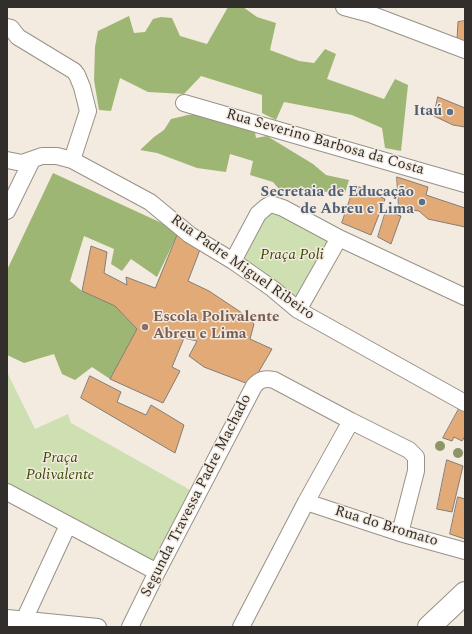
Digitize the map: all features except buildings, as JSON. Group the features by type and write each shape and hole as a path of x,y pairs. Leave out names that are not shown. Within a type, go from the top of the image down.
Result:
{"street":[{"path":"344,7 369,11 465,50"},
{"path":"7,27 11,28 18,37 74,71 77,75 82,87 88,111 72,160"},
{"name":"Rua Severino Barbosa da Costa","path":"184,103 465,184"},
{"name":"Rua Padre Miguel Ribeiro","path":"11,161 22,163 42,156 57,156 72,160 150,202 190,235 233,261 273,289 298,310 465,403"},
{"path":"7,211 32,160"},
{"path":"233,261 258,214 271,204 283,208 339,238 465,297"},
{"path":"298,310 339,238"},
{"name":"Segunda Travessa Padre Machado","path":"130,627 254,386 266,378 274,380 351,421"},
{"path":"241,627 306,502 351,421 409,450 416,457 416,471 400,533"},
{"path":"7,492 157,572"},
{"name":"Rua do Bromato","path":"306,502 400,533 465,551"},
{"path":"24,620 68,525"},
{"path":"429,627 465,593"},
{"path":"7,618 98,627"}],"green space":[{"path":"228,7 243,7 257,17 276,23 270,50 299,61 314,63 325,49 336,54 327,79 384,99 395,79 408,85 401,151 385,148 382,128 352,115 284,102 276,120 262,113 262,95 201,76 184,94 148,92 120,78 111,111 99,110 94,80 95,47 98,31 129,16 134,33 145,32 153,19 161,17 172,18 180,36 207,44"},
{"path":"204,113 254,127 256,138 267,136 313,164 326,175 349,180 345,193 294,190 284,195 273,182 250,175 253,161 230,154 226,172 197,168 157,153 140,150 164,130 171,119"},
{"path":"53,173 179,231 157,277 131,259 122,271 111,264 114,249 84,236 70,281 82,291 115,306 137,329 110,379 92,367 75,380 62,374 54,354 24,363 7,355 7,270"},
{"name":"Praça Poli","path":"264,195 345,239 307,314 226,261"},
{"name":"Praça Polivalente","path":"7,372 35,429 68,414 71,423 192,491 155,568 7,489"}],"place":[{"name":"Itaú","path":"450,112"},
{"name":"Secretaia de Educação de Abreu e Lima","path":"422,202"},
{"name":"Escola Polivalente Abreu e Lima","path":"145,327"}]}
